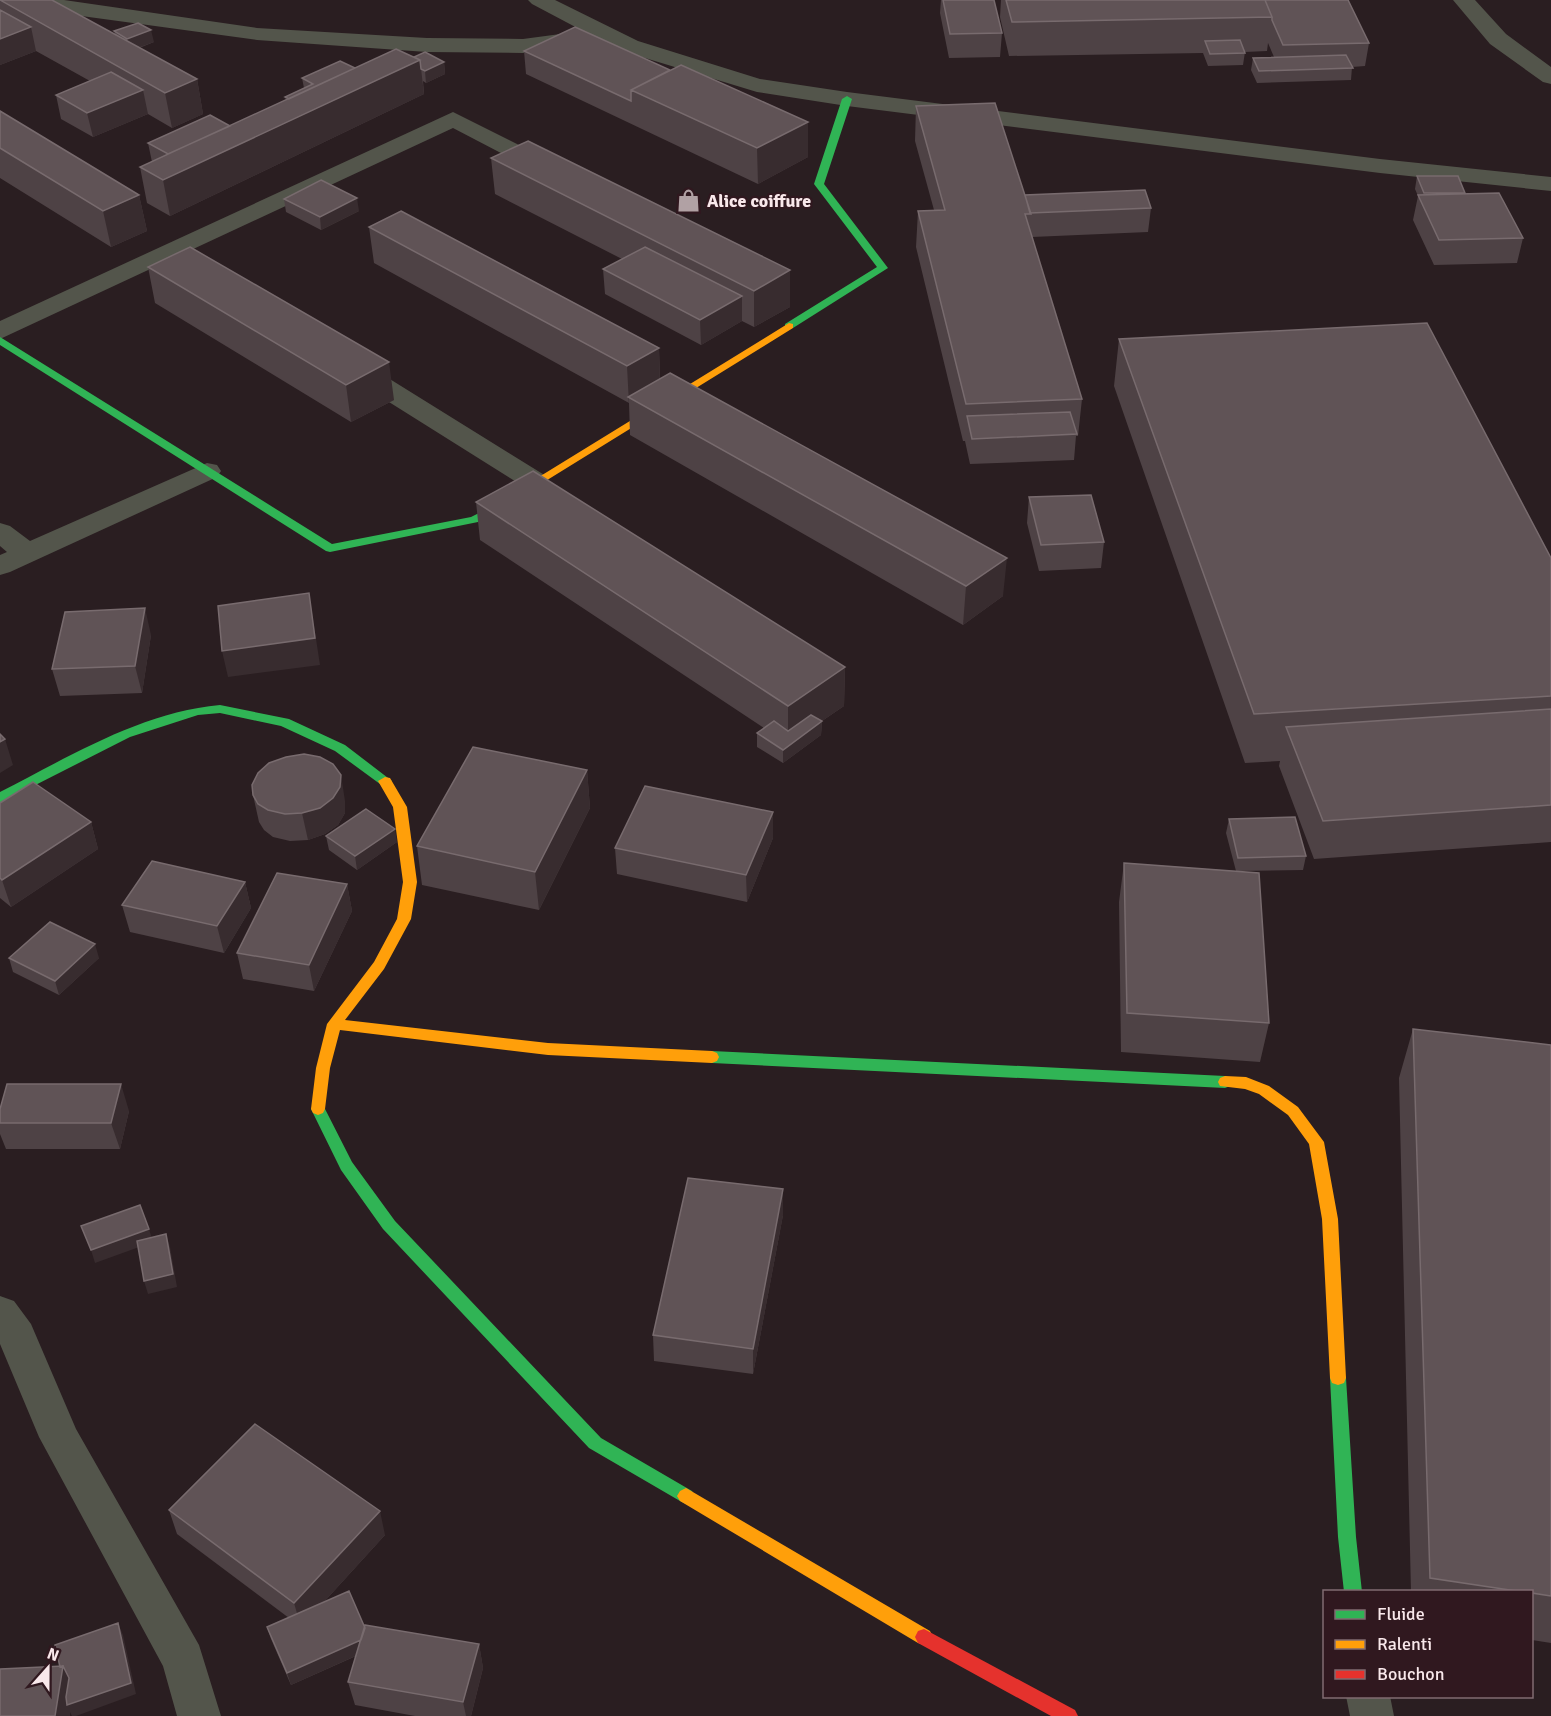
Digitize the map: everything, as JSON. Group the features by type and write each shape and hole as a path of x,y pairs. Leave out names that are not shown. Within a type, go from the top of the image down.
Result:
{"street":[{"path":"8,0 257,34 427,45 523,46 606,34"},
{"path":"539,0 630,46 757,85 847,99 1380,166 1551,184"},
{"path":"1464,0 1497,39 1551,77"},
{"path":"0,340 330,548 474,520 883,268 819,184 847,99"},
{"path":"0,330 178,259 453,119 576,183"},
{"path":"337,358 536,482"},
{"path":"0,566 207,471"},
{"path":"0,532 27,553"},
{"path":"0,798 124,734 197,711 220,709 284,722 340,748 386,781 400,807 410,882 404,919 379,965 334,1024 323,1068 317,1106 346,1166 389,1225 595,1443 953,1654 1069,1716"},
{"path":"334,1024 548,1049 1246,1083 1264,1090 1293,1111 1316,1142 1330,1219 1347,1537 1353,1590"},
{"path":"0,1313 17,1336 59,1437 183,1660 199,1716"},
{"path":"1368,1698 1372,1716"}],"building":[{"path":"0,0 52,0 197,79 165,93"},
{"path":"943,0 994,0 1002,33 950,34"},
{"path":"1006,0 1265,0 1272,17 1012,22"},
{"path":"1265,0 1348,0 1369,43 1283,45"},
{"path":"0,10 31,27 0,39"},
{"path":"138,23 151,30 127,39 114,31"},
{"path":"575,27 670,70 631,90 631,101 524,51"},
{"path":"1240,40 1245,53 1210,54 1205,41"},
{"path":"396,49 420,60 163,180 140,167"},
{"path":"425,52 444,62 425,71 421,69 420,60 414,57"},
{"path":"1346,55 1353,68 1259,71 1253,58"},
{"path":"340,61 355,68 289,99 285,97 313,84 302,78"},
{"path":"681,65 808,122 757,148 631,90"},
{"path":"111,72 143,90 87,113 56,95"},
{"path":"995,103 1031,214 1025,214 1082,399 966,404 918,211 945,210 916,106"},
{"path":"0,111 139,195 103,211 0,148"},
{"path":"210,115 230,126 168,154 148,143"},
{"path":"528,141 790,270 754,291 491,158"},
{"path":"1417,176 1458,176 1465,193 1424,193"},
{"path":"321,180 357,198 320,217 284,199"},
{"path":"1145,190 1151,208 1030,213 1025,195"},
{"path":"1499,193 1523,238 1439,240 1418,195"},
{"path":"401,211 659,348 627,366 369,227"},
{"path":"190,247 389,362 346,385 148,267"},
{"path":"645,247 742,296 700,320 603,269"},
{"path":"1427,323 1551,558 1551,696 1254,714 1119,339"},
{"path":"670,373 1007,558 966,586 628,397"},
{"path":"1070,412 1077,434 972,439 967,416"},
{"path":"533,471 845,667 788,706 476,502"},
{"path":"1091,495 1104,542 1041,545 1029,497"},
{"path":"309,593 315,638 222,651 218,606"},
{"path":"145,608 135,666 52,669 65,612"},
{"path":"1551,709 1551,805 1323,821 1286,727"},
{"path":"811,715 822,721 783,750 757,733 774,721 788,731"},
{"path":"473,747 587,770 535,872 417,846"},
{"path":"304,754 320,757 333,764 341,775 340,787 333,798 320,808 302,813 285,814 268,810 258,804 253,795 252,785 258,773 269,763"},
{"path":"33,782 91,822 2,880 0,878 0,803"},
{"path":"645,786 773,812 746,875 615,848"},
{"path":"366,809 395,829 355,856 326,836"},
{"path":"1295,817 1306,856 1238,858 1229,819"},
{"path":"152,861 245,882 217,926 122,905"},
{"path":"1124,863 1259,873 1269,1023 1127,1013"},
{"path":"277,873 347,884 309,965 237,953"},
{"path":"50,922 95,944 55,981 9,958"},
{"path":"1413,1029 1551,1045 1551,1596 1533,1593 1533,1590 1510,1590 1430,1578"},
{"path":"7,1084 121,1084 111,1123 0,1123 0,1109"},
{"path":"688,1178 783,1189 753,1349 653,1335"},
{"path":"140,1205 149,1229 91,1250 81,1226"},
{"path":"166,1234 173,1274 144,1281 137,1241"},
{"path":"255,1424 380,1511 294,1603 169,1510"},
{"path":"349,1591 365,1628 361,1640 287,1673 267,1627"},
{"path":"118,1623 131,1683 67,1705 69,1678 63,1666 60,1667 55,1645"},
{"path":"365,1625 479,1644 463,1702 348,1682"},
{"path":"63,1666 55,1716 0,1716 0,1669"}],"traffic: fast":[{"path":"789,326 883,268 819,184 847,99"},
{"path":"0,340 330,548 474,520 493,509"},
{"path":"0,798 125,734 197,711 220,709 284,722 340,748 385,781"},
{"path":"712,1057 1225,1082"},
{"path":"318,1109 346,1166 389,1225 595,1443 686,1496"},
{"path":"1338,1378 1347,1537 1353,1590"}],"traffic: slow":[{"path":"493,509 789,326"},
{"path":"318,1109 323,1068 334,1024 379,965 404,919 410,882 400,807 385,781"},
{"path":"334,1024 548,1049 712,1057"},
{"path":"1225,1082 1246,1083 1264,1090 1293,1111 1316,1142 1330,1219 1338,1378"},
{"path":"686,1496 924,1637"}],"traffic: jam":[{"path":"924,1637 1069,1716"}],"place":[{"name":"Alice coiffure","path":"689,201"}]}
